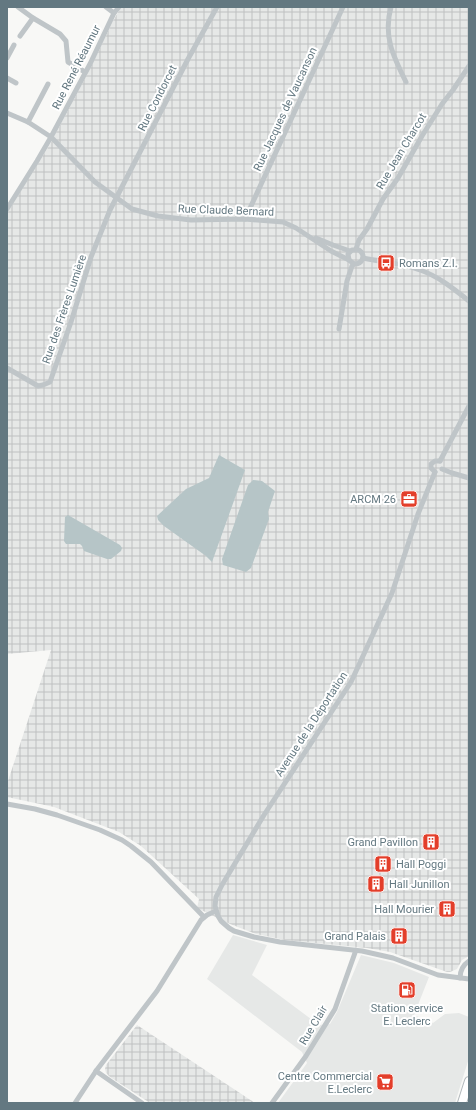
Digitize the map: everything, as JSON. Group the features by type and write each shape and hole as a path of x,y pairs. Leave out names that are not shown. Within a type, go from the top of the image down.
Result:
{"main road":[{"path":"462,1103 469,1081"}],"street":[{"path":"18,7 60,34 66,41 68,62 85,72"},
{"path":"106,7 114,13"},
{"name":"Rue René Réaumur","path":"7,209 51,137 114,13 119,7"},
{"name":"Rue Condorcet","path":"116,198 188,59 217,7"},
{"name":"Rue Jacques de Vaucanson","path":"245,218 343,7"},
{"path":"391,7 388,18 389,42 394,57 406,82"},
{"path":"20,36 33,18"},
{"path":"7,58 14,45"},
{"name":"Rue Jean Charcot","path":"356,249 359,240 367,229 383,199 398,178 442,104 469,66"},
{"path":"7,78 16,83"},
{"path":"28,122 48,84"},
{"name":"Rue Claude Bernard","path":"7,112 28,122 51,137 95,182 132,209 158,216 191,220 245,218 283,222 306,233"},
{"name":"Rue des Frères Lumière","path":"7,368 38,386 50,382 71,322 91,257 116,198"},
{"path":"306,233 350,251 356,249 361,251 363,258"},
{"path":"306,233 331,251 354,264"},
{"path":"349,260 348,257 350,251"},
{"path":"339,329 350,271 354,264 360,262 363,258"},
{"path":"363,258 408,266 420,270 442,280 469,301"},
{"path":"440,461 469,406"},
{"path":"440,461 435,460 431,464 431,468 435,472 439,472 442,468"},
{"path":"440,461 443,466 442,468"},
{"path":"442,468 452,473 469,478"},
{"name":"Avenue de la Déportation","path":"216,911 216,897 222,885 264,815 341,697 353,676 394,586 418,514 435,472"},
{"path":"7,804 57,815 100,830 122,840 151,862 204,917"},
{"path":"75,1103 96,1071 157,991 201,920 216,911 221,921 229,928 254,937 280,942 356,950 393,958 438,975 469,979"},
{"name":"Rue Clair","path":"272,1103 306,1056 335,1009 356,950"},
{"path":"460,978 460,972 469,961"},
{"path":"96,1071 142,1103"}],"shaded area":[{"path":"121,7 469,7 469,956 462,960 457,969 450,972 390,952 367,948 285,940 256,934 230,924 197,908 199,899 141,846 119,832 54,807 7,797 7,784 51,650 7,654 7,213 49,146"},
{"path":"219,455 245,470 212,562 164,526 158,520 157,516 186,489 209,478"},
{"path":"253,480 262,481 275,491 268,512 269,519 251,568 246,572 223,565 222,559 248,485"},
{"path":"68,515 120,545 122,548 121,551 111,559 107,559 84,551 80,544 66,544 64,541 65,517"},
{"path":"233,935 267,945 252,975 319,1025 330,1024 337,1012 361,955 394,963 429,977 414,1015 433,1023 445,1014 459,1013 469,1017 469,1058 455,1103 278,1103 307,1063 302,1052 207,979"},
{"path":"137,1025 255,1103 150,1103 110,1077 106,1073 106,1065"}],"place":[{"name":"Romans Z.I.","path":"386,263"},
{"name":"ARCM 26","path":"409,499"},
{"name":"Grand Pavillon","path":"431,842"},
{"name":"Hall Poggi","path":"383,864"},
{"name":"Hall Junillon","path":"376,884"},
{"name":"Hall Mourier","path":"447,909"},
{"name":"Grand Palais","path":"399,936"},
{"name":"Station service E. Leclerc","path":"407,990"},
{"name":"Centre Commercial E.Leclerc","path":"385,1082"}]}
